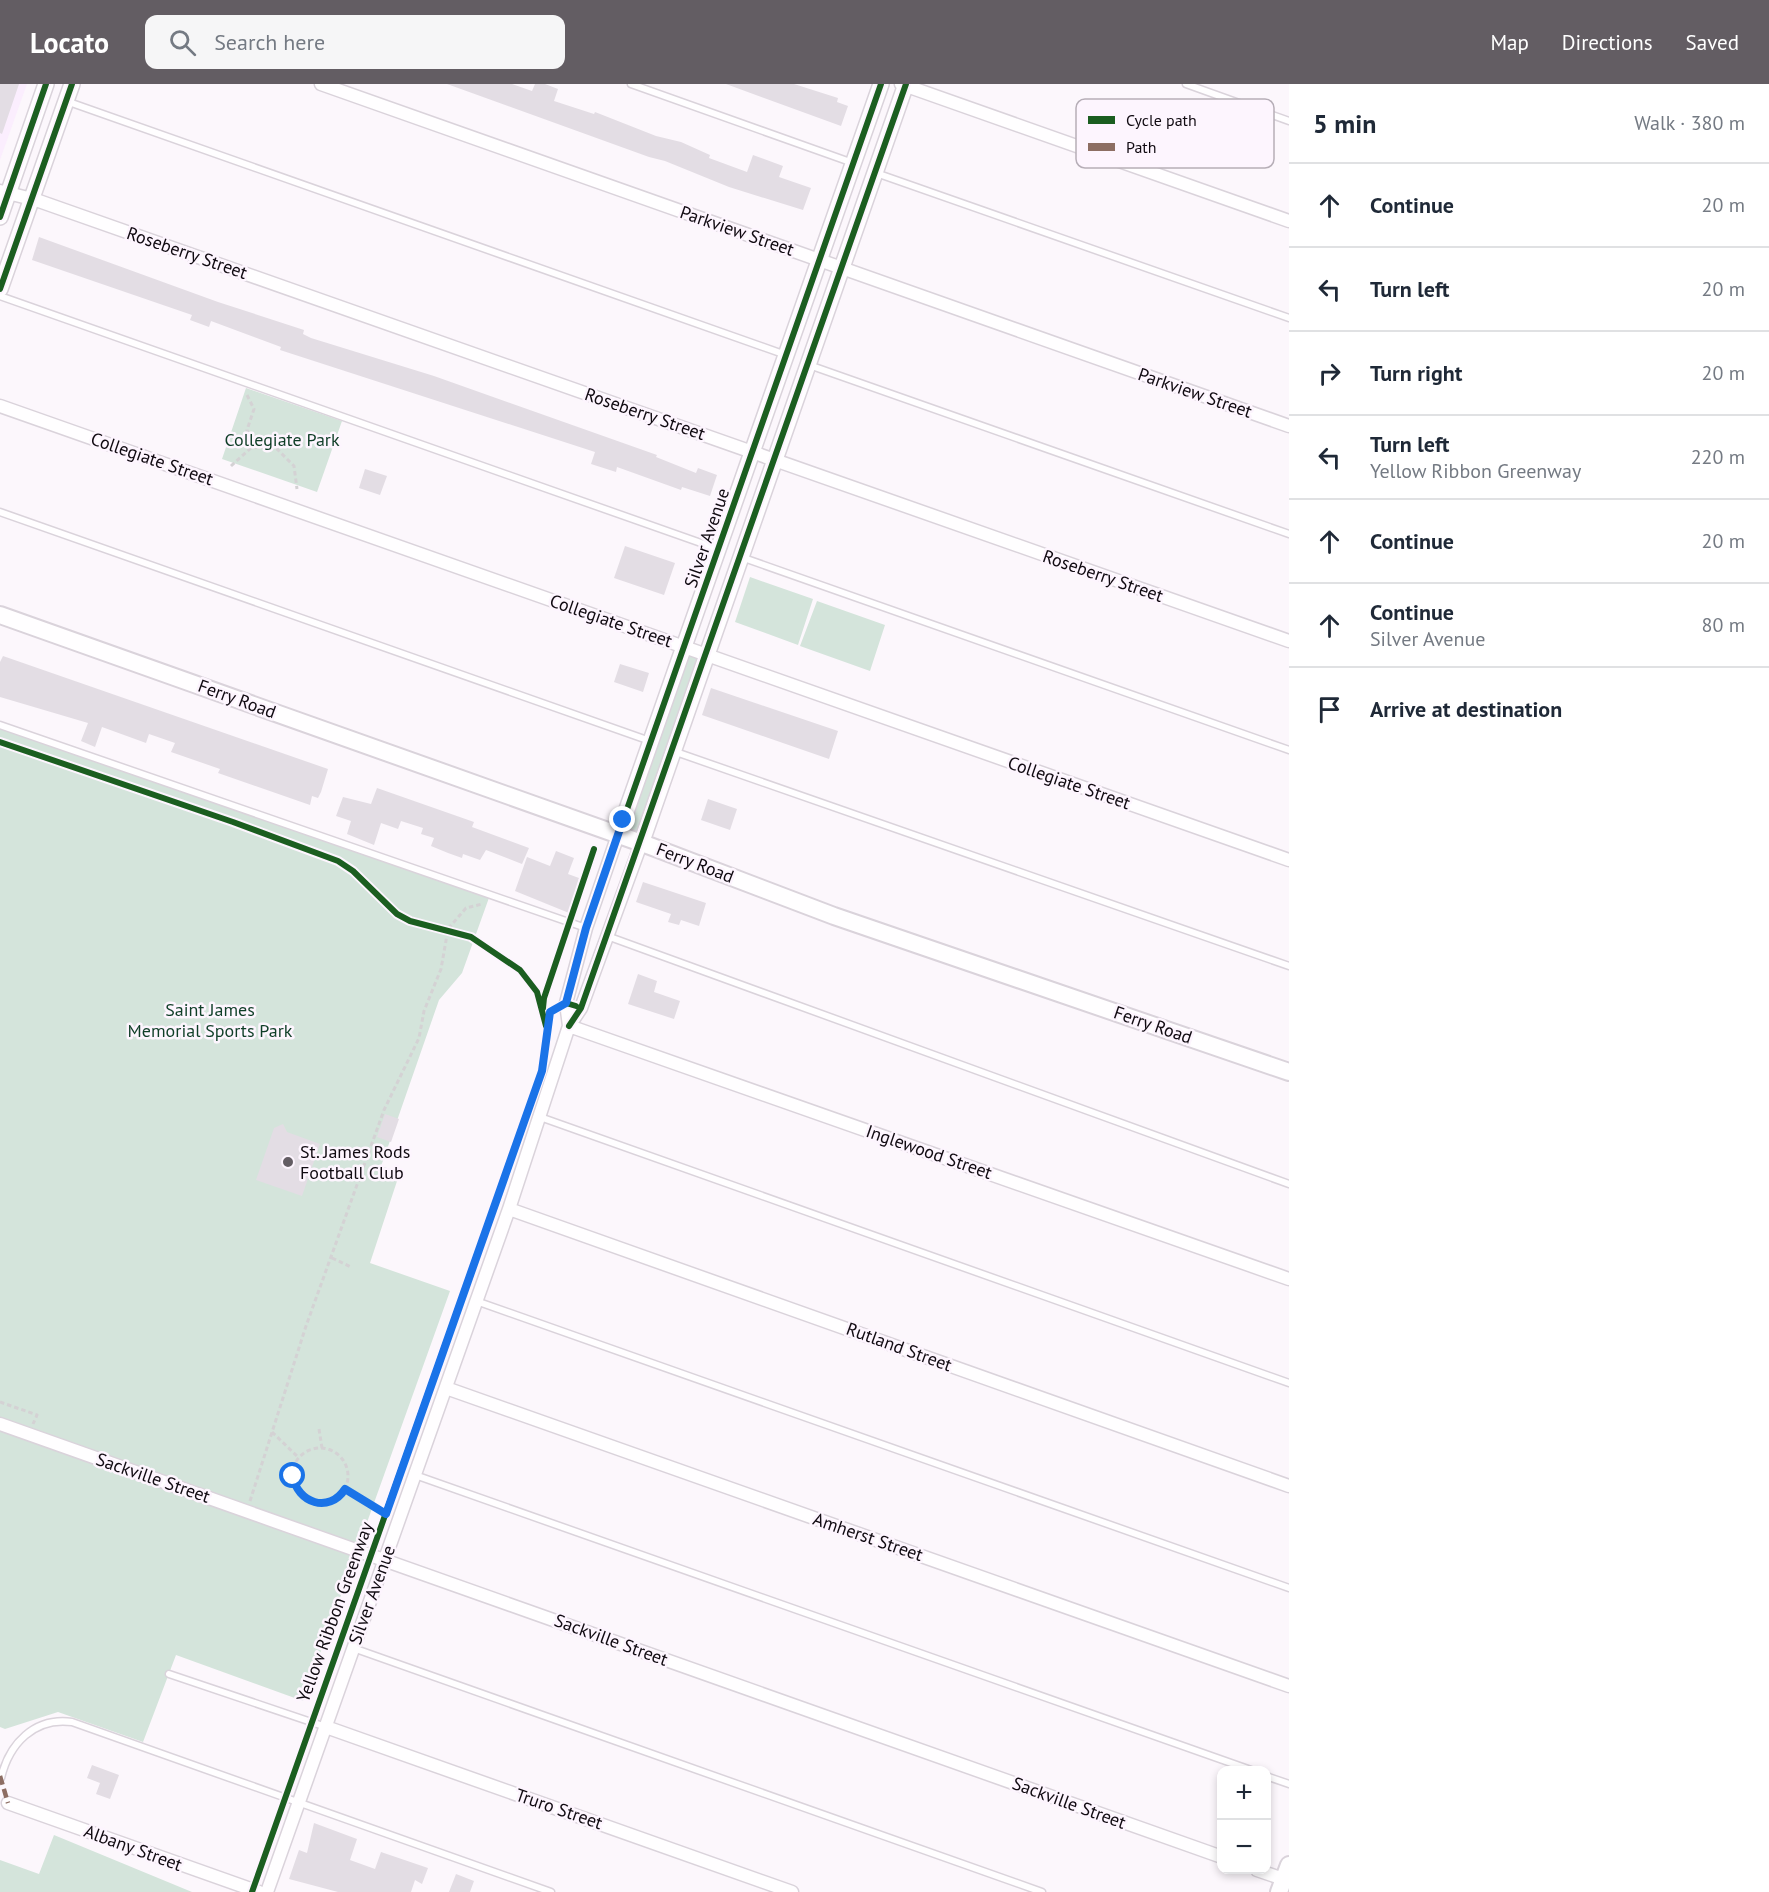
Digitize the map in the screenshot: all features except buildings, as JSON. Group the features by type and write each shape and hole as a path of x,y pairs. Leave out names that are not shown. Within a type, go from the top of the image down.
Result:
{"main road":[{"name":"Ferry Road","path":"0,615 618,835 834,916 1289,1072"}],"street":[{"path":"0,217 4,192 46,84"},
{"path":"0,289 72,84"},
{"name":"Parkview Street","path":"321,84 1289,426"},
{"name":"Silver Avenue","path":"569,1026 566,1003 586,928 881,84"},
{"path":"904,85 1076,145"},
{"name":"Silver Avenue","path":"267,1892 509,1209 569,1026 581,1008 641,844 904,85"},
{"path":"1141,168 1289,220"},
{"name":"Roseberry Street","path":"4,192 32,198 1289,641"},
{"name":"Collegiate Street","path":"0,406 1289,860"},
{"name":"Inglewood Street","path":"569,1026 1289,1279"},
{"name":"Rutland Street","path":"509,1209 1289,1486"},
{"name":"Amherst Street","path":"446,1388 1289,1686"},
{"name":"Sackville Street","path":"0,1424 1217,1856"},
{"name":"Truro Street","path":"326,1727 792,1892"},
{"name":"Albany Street","path":"8,1803 259,1892"}],"lane":[{"path":"631,84 853,163"},
{"path":"1186,84 1228,99"},
{"path":"66,101 787,356"},
{"path":"1274,116 1289,121"},
{"path":"875,173 1289,318"},
{"path":"0,296 719,550"},
{"path":"808,364 1289,534"},
{"path":"0,512 651,741"},
{"path":"741,557 1289,750"},
{"path":"0,725 586,928"},
{"path":"673,751 1289,966"},
{"path":"608,936 1289,1184"},
{"path":"540,1117 1289,1383"},
{"path":"476,1301 1289,1588"},
{"path":"414,1474 1240,1766"},
{"path":"353,1648 1042,1892"},
{"path":"169,1674 326,1727"},
{"path":"1,1778 10,1752 26,1734 44,1725 63,1720 84,1725 551,1892"},
{"path":"1271,1778 1289,1784"}],"path":[{"path":"245,382 247,396 252,399 254,409 247,430 256,446"},
{"path":"231,466 241,455 256,446 277,449 287,456 294,466 297,489"},
{"path":"247,1511 306,1326 390,1094 419,1038 424,1011 441,969 452,930 466,908 500,899"},
{"path":"437,927 452,930"},
{"path":"332,1258 351,1267"},
{"path":"0,1402 37,1415 29,1434"},
{"path":"319,1429 322,1448"},
{"path":"272,1432 299,1458"},
{"path":"322,1448 336,1452 343,1459 348,1477 345,1489 333,1501 324,1503 305,1499 298,1492 293,1476 299,1458 311,1449 322,1448"},
{"path":"345,1489 386,1514"}],"shaded area":[{"path":"0,84 27,84 0,160"}],"green space":[{"name":"Collegiate Park","path":"246,388 342,421 317,492 222,459"},
{"path":"750,577 813,599 798,645 735,622"},
{"path":"817,601 885,625 870,671 800,646"},
{"path":"685,647 707,655 641,844 618,835"},
{"name":"Saint James Memorial Sports Park","path":"0,725 490,895 462,973 439,1000 381,1166 400,1172 370,1263 450,1291 303,1701 176,1655 143,1742 58,1712 5,1729 0,1727"},
{"path":"54,1835 192,1892 0,1892 0,1860 39,1874"}],"marked path":[{"path":"0,1776 8,1803"}],"cycle path":[{"path":"0,217 46,84"},
{"path":"0,289 72,84"},
{"path":"566,1003 586,928 881,84"},
{"path":"569,1026 581,1008 906,84"},
{"path":"0,742 233,822 338,861 353,871 397,914 410,921 471,937 520,970 537,992 546,1026"},
{"path":"543,1008 544,998 594,849"},
{"name":"Yellow Ribbon Greenway","path":"252,1892 542,1071 550,1012 566,1003 576,1006"}],"place":[{"name":"St. James Rods Football Club","path":"288,1162"}],"route":[{"path":"293,1476 298,1492 305,1499 314,1503 333,1501 345,1489 386,1514 542,1071 550,1012 566,1003 586,928 623,820"}]}
